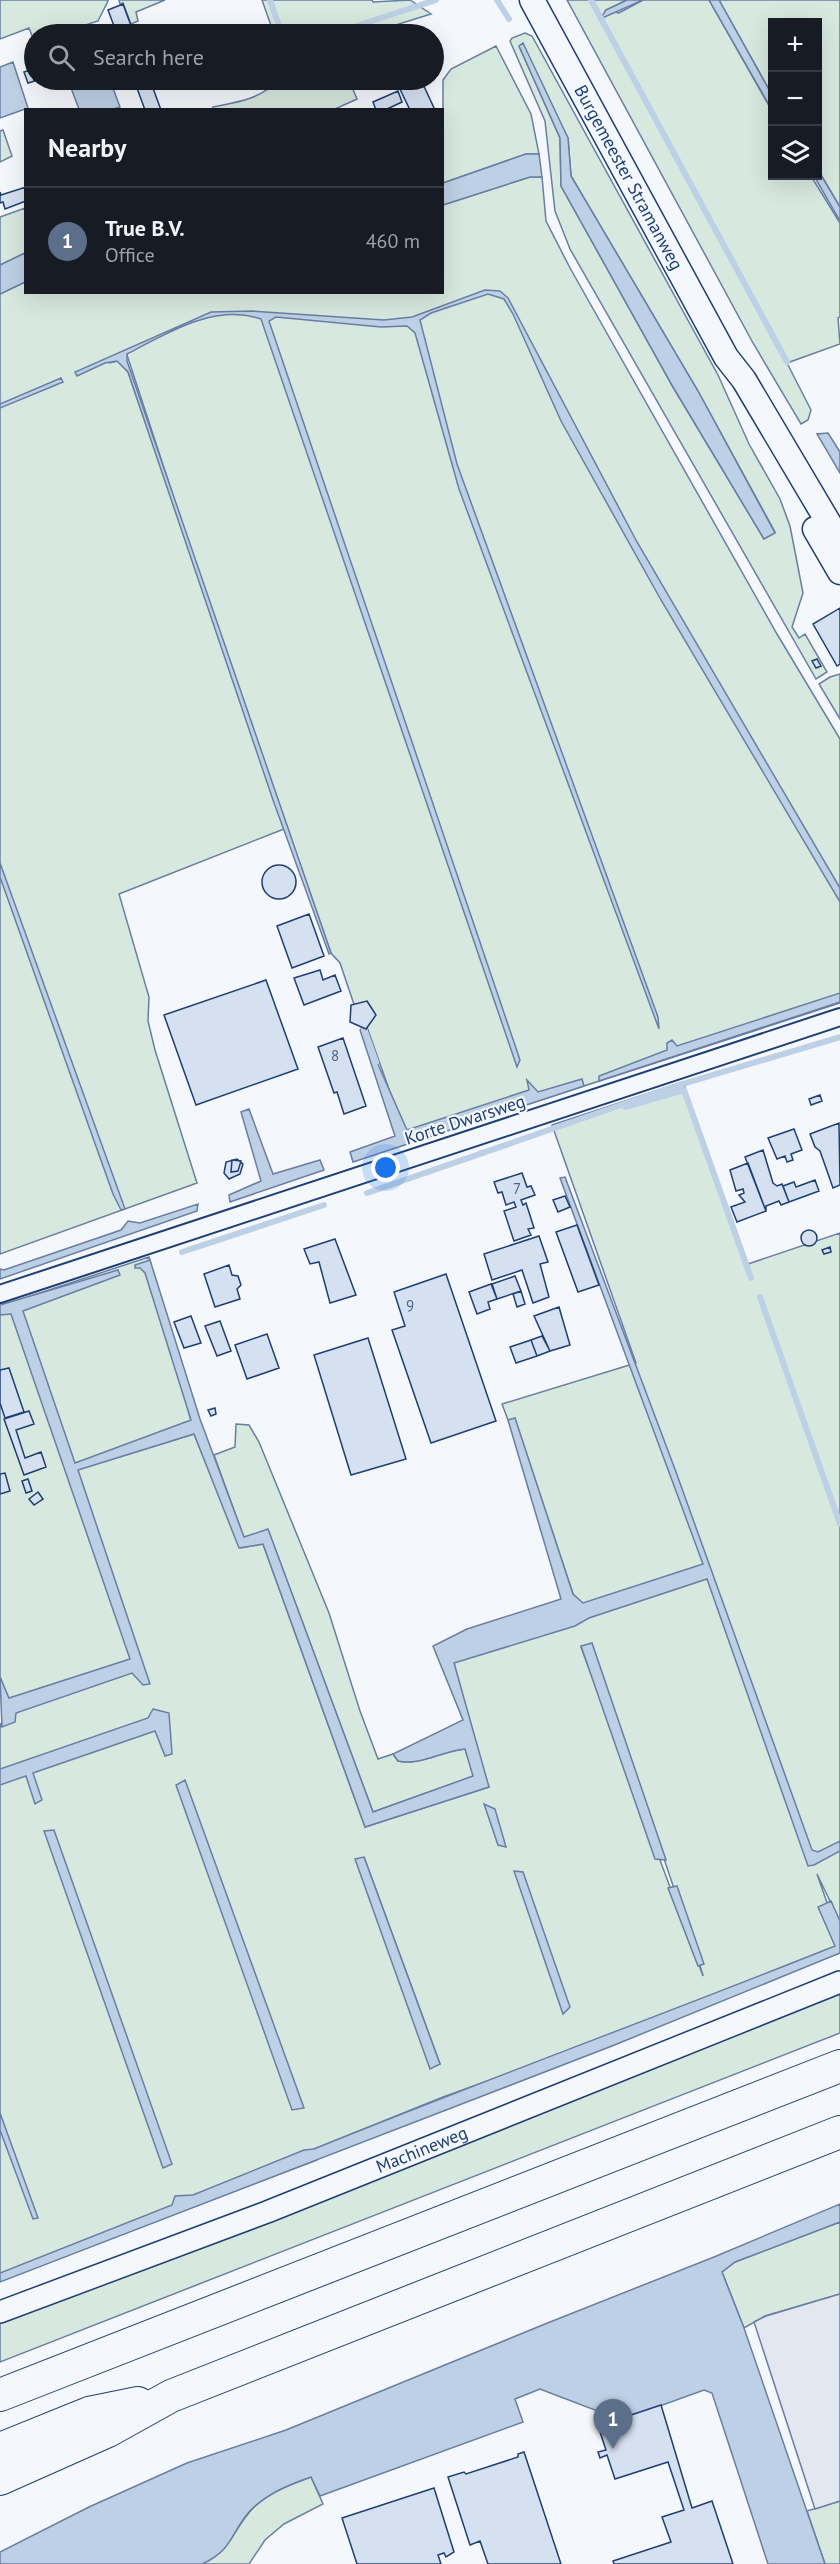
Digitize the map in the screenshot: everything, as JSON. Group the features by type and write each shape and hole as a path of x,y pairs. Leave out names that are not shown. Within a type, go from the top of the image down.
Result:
{"highway":[{"path":"0,2395 840,2066"},
{"path":"0,2480 108,2431 171,2396 840,2132"},
{"path":"0,2450 89,2414 171,2396"}],"main road":[{"name":"Burgemeester Stramanweg","path":"531,0 726,357 744,380 840,542"},
{"name":"Burgemeester Stramanweg","path":"726,357 733,389 840,572"}],"street":[{"name":"Korte Dwarsweg","path":"0,1294 840,1017"},
{"name":"Machineweg","path":"0,2312 267,2212 840,1982"}],"shaded area":[{"path":"0,0 108,0 98,21 89,24 24,24 24,30 0,39"},
{"path":"119,0 165,0 136,12 138,21 131,24 123,3 120,4"},
{"path":"262,0 372,0 373,2 410,0 431,14 399,24 270,24"},
{"path":"567,0 627,0 606,10 619,13 643,0 709,0 768,104 768,180 813,180 840,223 840,317 838,318 840,344 787,363 811,410 808,420 801,424 753,343"},
{"path":"719,0 840,0 840,207 822,177 822,18 768,18 768,88"},
{"path":"525,33 532,36 718,375 749,444 780,499 790,526 803,593 792,627 799,638 805,634 827,672 816,679 570,249 555,211 545,121 510,41","holes":["519,46 568,138 571,176 698,391 775,532 764,539 673,387 561,186 560,138"]},
{"path":"496,46 531,114 539,154 526,154 444,183 443,90 444,79 451,69"},
{"path":"266,90 353,90 357,99 337,108 212,108"},
{"path":"3,130 12,156 0,162 0,131"},
{"path":"530,177 542,177 546,221 570,268 777,634 840,739 840,1003 408,1143 367,1027 362,1028 340,963 331,953 186,535 127,355 109,363 118,361 128,372 284,829 119,894 149,997 148,1021 155,1050 197,1183 0,1254 0,294 24,282 24,294 444,294 444,205"},
{"path":"24,208 24,253 0,265 0,217"},
{"path":"840,674 840,719 819,684"},
{"path":"683,1082 748,1264 840,1233 840,1922 817,1874 840,1940 840,1953 443,2097 314,2149 317,2160 0,2281 0,1723 1,1727 8,1698 0,1677 0,1306 149,1257 191,1421 86,1467 194,1434 241,1548 263,1544 365,1827 489,1787 478,1755 454,1663 573,1594 515,1419 508,1420 502,1404 636,1363 552,1125","holes":["592,1644 703,1975 703,1976 581,1647","364,1857 440,2064 430,2068"]},
{"path":"236,1424 249,1425 259,1442 329,1613 378,1759 393,1754 398,1761 414,1762 465,1749 474,1776 373,1812 268,1530 244,1538 214,1455 235,1447"},
{"path":"840,1990 840,2033 0,2362 0,2323"},
{"path":"840,2222 840,2294 765,2316 744,2328 722,2272 735,2262"},
{"path":"840,2294 840,2501 815,2509 754,2322 766,2316"},
{"path":"311,2477 323,2504 284,2524 265,2540 249,2564 202,2564 224,2548 248,2514 261,2501 277,2491"},
{"path":"840,2501 840,2564 825,2564 807,2511"}],"water":[{"path":"627,0 643,0 600,19 606,10"},
{"path":"709,0 719,0 768,88 768,103"},
{"path":"523,43 568,138 571,176 698,391 775,533 764,539 673,387 561,186 560,138 519,46"},
{"path":"13,62 28,108 0,118 0,67"},
{"path":"72,90 114,90 120,107 117,108 79,108"},
{"path":"526,154 539,154 542,177 530,177 444,205 444,183"},
{"path":"822,177 840,207 840,221 816,180 822,180"},
{"path":"24,253 24,282 0,294 0,265"},
{"path":"485,290 500,291 508,298 637,542 840,888 840,902 661,600 561,421 513,314 504,299 488,294 431,313 420,320 457,464 658,1017 659,1029 459,489 415,333 407,326 381,327 276,317 269,321 520,1060 517,1067 261,319 244,315 226,315 192,323 158,337 127,354 127,361 331,953 329,954 273,800 128,372 117,361 105,363 77,376 75,372 211,312 252,311 384,320 412,317"},
{"path":"61,378 63,382 0,408 0,404"},
{"path":"828,433 840,452 840,473 817,434"},
{"path":"0,863 125,1209 121,1210 113,1194 0,877"},
{"path":"840,993 840,1002 599,1081 599,1076 667,1050 667,1043 672,1040 677,1046"},
{"path":"362,1028 407,1130 529,1090 527,1080 538,1092 582,1079 584,1086 353,1162 350,1152 395,1136 360,1030"},
{"path":"249,1109 273,1174 320,1160 324,1170 230,1202 229,1195 261,1181 241,1112"},
{"path":"565,1177 676,1472 812,1850 818,1852 840,1841 840,1851 808,1866 707,1579 589,1618 575,1626 454,1663 489,1787 365,1827 263,1544 239,1548 194,1434 78,1470 150,1684 143,1685 132,1673 16,1713 15,1722 2,1727 0,1677 9,1698 130,1659 11,1314 0,1315 0,1305 118,1270 120,1275 23,1311 75,1463 191,1420 145,1273 140,1268 135,1268 135,1265 150,1260 200,1419 244,1537 268,1529 373,1812 473,1776 465,1749 415,1762 398,1761 393,1754 463,1720 433,1646 467,1629 561,1599 508,1420 515,1418 573,1594 583,1603 703,1564 560,1178"},
{"path":"198,1204 197,1211 0,1279 0,1269 4,1270 121,1230 128,1221 140,1223"},
{"path":"592,1643 666,1860 655,1859 581,1646"},
{"path":"153,1709 169,1713 172,1754 165,1756 155,1731 33,1773 42,1800 35,1804 26,1776 0,1785 0,1769 148,1718"},
{"path":"185,1780 304,2108 292,2110 176,1785"},
{"path":"484,1804 495,1809 506,1847 498,1845"},
{"path":"54,1830 172,2164 163,2168 44,1831"},
{"path":"364,1857 440,2064 430,2069 355,1859"},
{"path":"514,1871 523,1872 570,2007 563,2014"},
{"path":"677,1886 704,1964 698,1966 668,1888"},
{"path":"831,1901 840,1921 840,1953 612,2046 0,2282 0,2273 172,2205 175,2196 193,2195 304,2150 314,2149 835,1946 818,1907"},
{"path":"0,2113 38,2218 33,2219 0,2130"},
{"path":"840,2204 840,2222 735,2262 722,2272 744,2328 825,2564 768,2564 712,2393 704,2390 621,2420 540,2389 515,2399 523,2422 320,2496 311,2477 278,2491 249,2512 220,2553 202,2564 0,2564 0,2552 89,2507 187,2463 286,2430"}],"building":[{"path":"123,4 130,24 113,24 108,10"},
{"path":"138,90 154,90 160,108 144,108"},
{"path":"400,90 426,90 434,108 409,108"},
{"path":"398,91 402,102 389,108 375,108 373,102"},
{"path":"24,188 24,202 5,209 3,202 0,203 0,192 1,195"},
{"path":"840,608 840,664 837,666 813,624"},
{"path":"817,659 821,666 816,668 812,661"},
{"path":"279,865 291,870 296,882 291,894 279,899 267,894 262,882 267,870"},
{"path":"309,914 324,956 292,968 277,926"},
{"path":"320,970 323,980 335,975 341,991 304,1005 294,978"},
{"path":"266,980 298,1069 196,1105 164,1015"},
{"path":"367,1001 376,1015 366,1029 350,1022 351,1005"},
{"path":"343,1038 366,1106 344,1114 318,1047"},
{"path":"820,1095 822,1101 811,1105 809,1099"},
{"path":"839,1123 840,1185 833,1188 820,1151 815,1147 810,1134"},
{"path":"794,1129 802,1150 791,1154 793,1160 787,1162 785,1156 777,1159 768,1138"},
{"path":"763,1150 773,1183 777,1186 782,1184 789,1202 781,1205 779,1201 766,1206 766,1211 745,1157"},
{"path":"237,1159 243,1164 240,1174 229,1179 224,1173 226,1162"},
{"path":"232,1160 241,1161 238,1171 231,1172"},
{"path":"748,1163 766,1211 737,1222 731,1207 745,1202 739,1195 744,1193 743,1189 736,1191 730,1170"},
{"path":"522,1173 527,1187 531,1186 535,1195 521,1200 523,1205 526,1203 534,1228 528,1229 531,1235 514,1241 504,1211 516,1207 514,1202 506,1205 502,1192 498,1193 494,1182"},
{"path":"815,1180 819,1191 789,1202 783,1186 794,1182 796,1187"},
{"path":"565,1196 570,1207 558,1212 553,1200"},
{"path":"577,1225 599,1285 578,1292 556,1232"},
{"path":"809,1230 815,1232 817,1238 815,1244 809,1246 803,1244 801,1238 803,1232"},
{"path":"539,1236 548,1262 540,1264 549,1297 533,1303 522,1270 492,1280 484,1254"},
{"path":"335,1239 356,1295 330,1303 319,1262 310,1264 304,1249"},
{"path":"830,1247 831,1252 824,1254 822,1250"},
{"path":"229,1265 232,1275 238,1276 241,1285 237,1289 240,1299 215,1307 204,1274"},
{"path":"446,1274 496,1421 431,1443 392,1330 405,1326 394,1292"},
{"path":"515,1276 521,1291 497,1299 492,1284"},
{"path":"491,1284 497,1299 488,1302 490,1309 477,1314 469,1292"},
{"path":"521,1291 525,1304 517,1307 513,1294"},
{"path":"559,1307 570,1345 550,1351 534,1316"},
{"path":"191,1316 201,1343 184,1348 174,1322"},
{"path":"220,1321 231,1351 217,1356 205,1326"},
{"path":"267,1334 279,1368 247,1379 235,1345"},
{"path":"542,1336 550,1351 537,1356 531,1340"},
{"path":"368,1338 406,1459 351,1475 314,1355"},
{"path":"531,1340 537,1356 516,1363 510,1347"},
{"path":"9,1368 24,1412 5,1418 0,1403 0,1370"},
{"path":"215,1408 216,1414 211,1416 208,1410"},
{"path":"29,1411 34,1424 16,1430 25,1458 41,1452 46,1467 24,1475 4,1419"},
{"path":"5,1473 10,1491 0,1494 0,1474"},
{"path":"28,1479 32,1491 26,1493 22,1481"},
{"path":"38,1492 43,1499 34,1505 29,1499"},
{"path":"661,2405 692,2508 712,2501 733,2564 614,2564 613,2561 671,2542 662,2517 684,2510 668,2462 615,2479 607,2455 600,2458 598,2452 606,2450 598,2426"},
{"path":"524,2452 561,2564 488,2564 480,2541 470,2545 448,2477 464,2472 466,2474 518,2457 518,2454"},
{"path":"434,2488 454,2552 446,2557 444,2553 438,2555 441,2564 357,2564 342,2518"}],"waterway":[{"path":"270,0 278,24"},
{"path":"363,24 436,0"},
{"path":"497,0 509,19"},
{"path":"591,0 787,362"},
{"path":"363,1026 376,1062"},
{"path":"367,1193 676,1086 840,1037"},
{"path":"625,1107 684,1090 751,1278"},
{"path":"182,1252 324,1205"},
{"path":"760,1297 840,1524"}],"place":[{"name":"True B.V.","path":"613,2449"}]}
